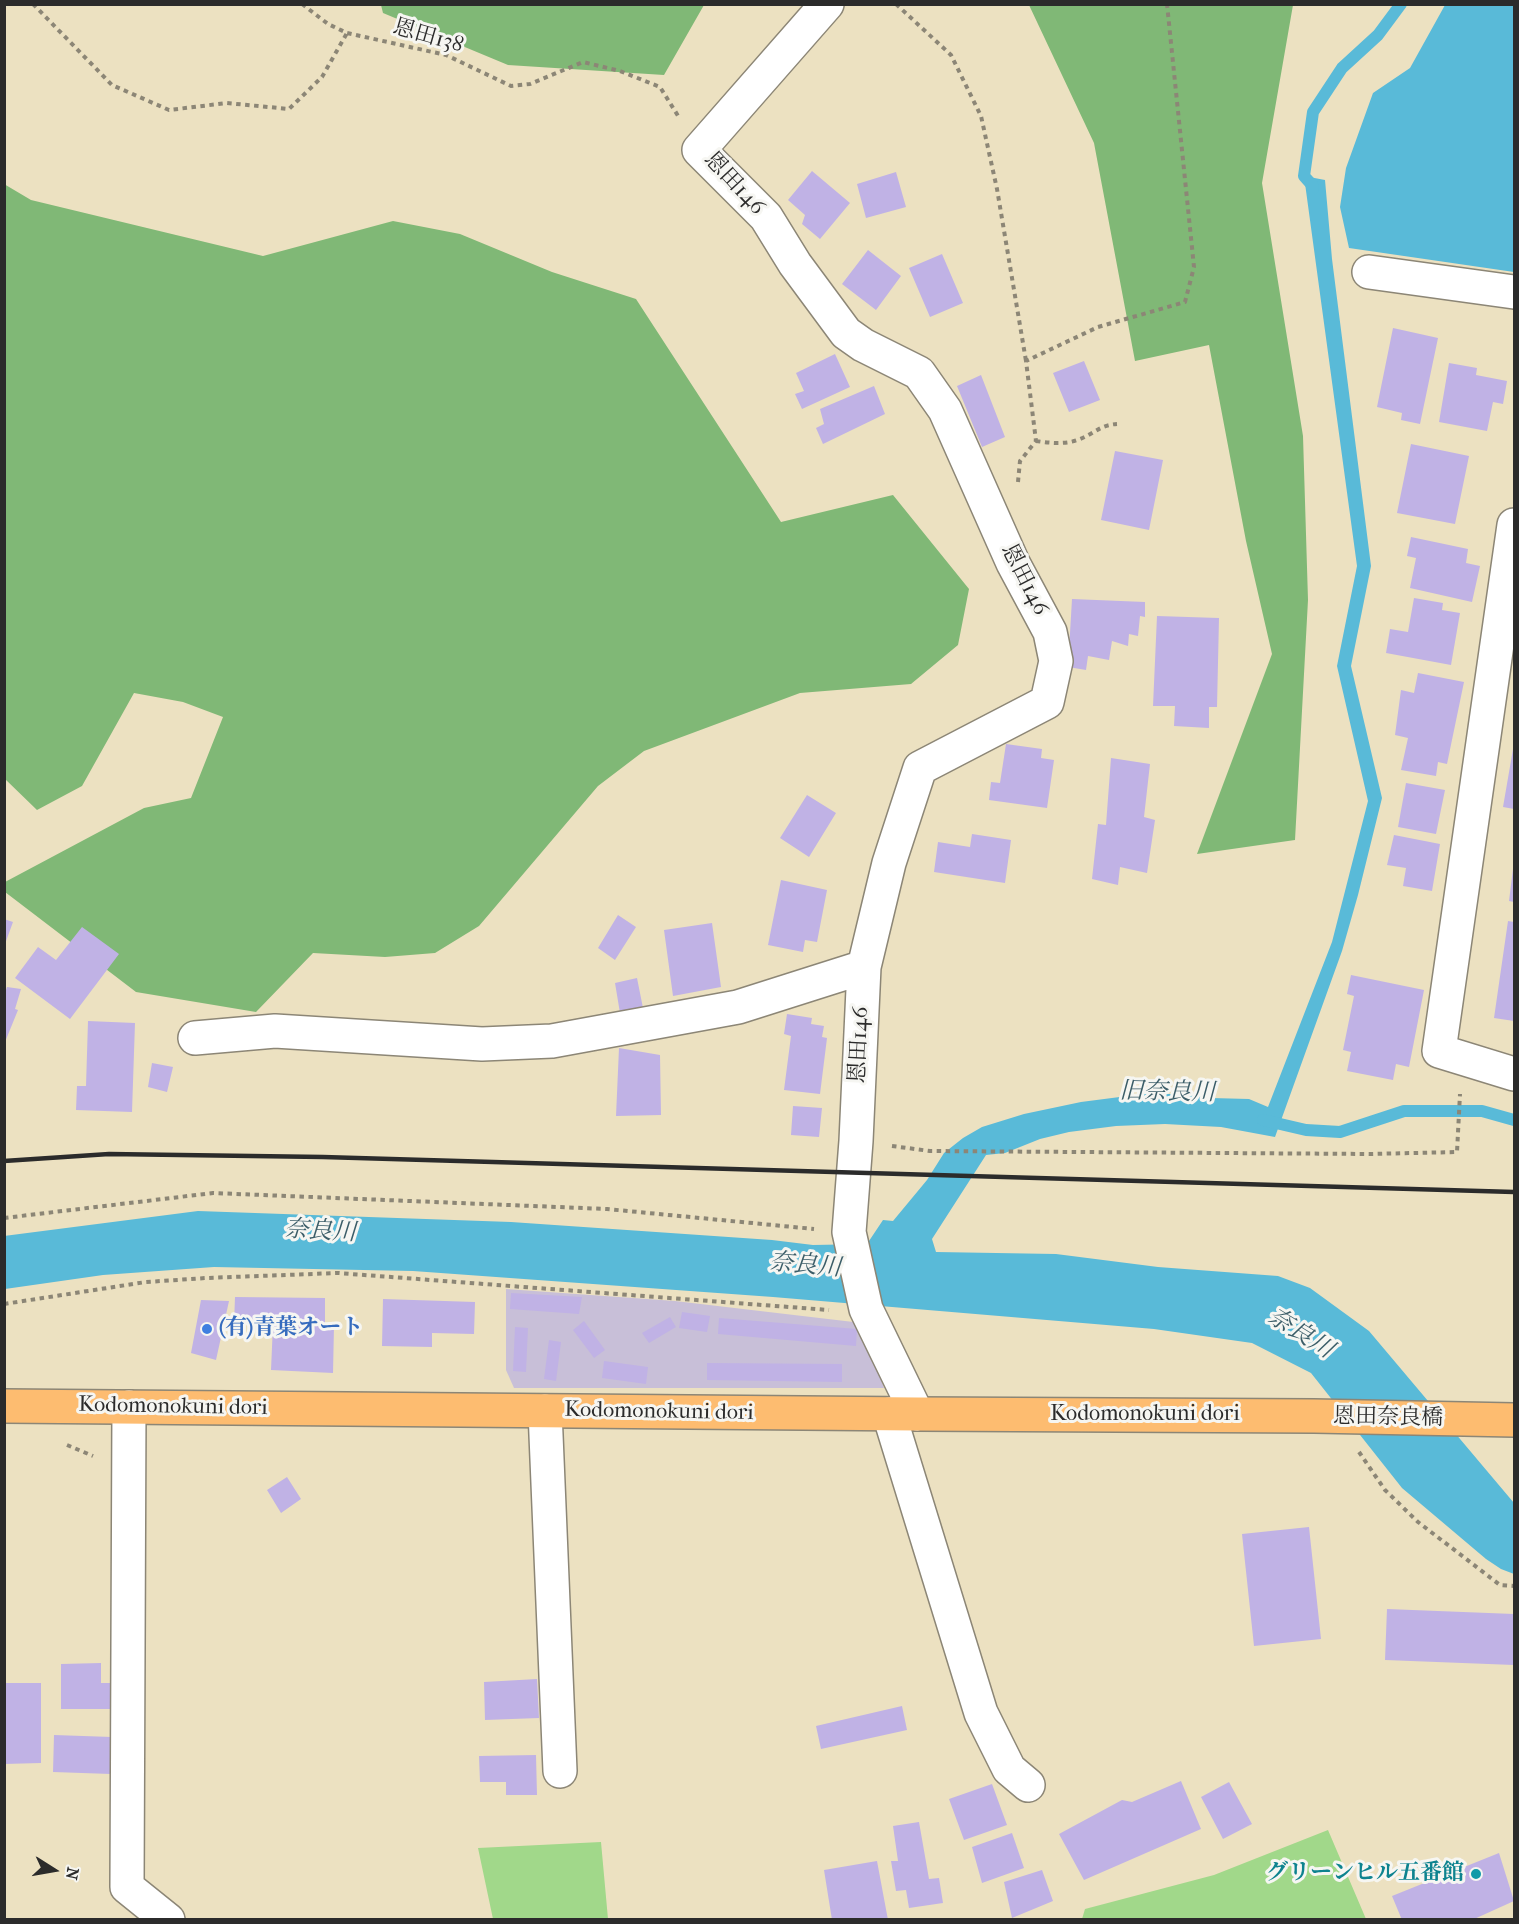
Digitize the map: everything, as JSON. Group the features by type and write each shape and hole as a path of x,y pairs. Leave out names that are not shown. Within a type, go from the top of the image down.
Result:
{"main road":[{"name":"Kodomonokuni dori","path":"4,1406 1314,1416"},
{"name":"恩田奈良橋","path":"1314,1416 1515,1420"}],"street":[{"name":"恩田146","path":"827,4 699,150 766,217 795,264 846,333 863,345 919,373 945,410 1013,563 1050,633 1056,661 1047,702 920,768 889,863 864,967 856,1141 849,1232 867,1311 903,1414 981,1713 1009,1769 1028,1785"},
{"path":"1370,272 1515,292"},
{"path":"1515,525 1439,1051 1515,1074"},
{"path":"195,1038 274,1031 482,1044 552,1041 738,1007 864,967"},
{"path":"126,1920 129,1407"},
{"path":"545,1411 560,1771"},
{"path":"127,1887 168,1920"}],"path":[{"path":"33,4 112,85 168,110 227,104 289,109 322,77 347,33"},
{"name":"恩田138","path":"302,4 328,24 347,33 446,54 511,86 530,84 583,62 620,71 660,87 699,150"},
{"path":"896,4 951,55 981,116 997,189 1026,361 1036,441 1020,460 1018,483"},
{"path":"1026,361 1098,327 1185,302 1194,267 1167,4"},
{"path":"1036,441 1053,444 1079,440 1104,425 1117,424"},
{"path":"915,1149 930,1151 1370,1154 1457,1152 1460,1094"},
{"path":"4,1218 213,1193 608,1209 849,1232"},
{"path":"4,1304 146,1282 338,1273 867,1311"},
{"path":"59,1442 129,1472"},
{"path":"1353,1444 1385,1490 1418,1522 1500,1585 1515,1586"}],"shaded area":[{"path":"506,1289 675,1301 862,1323 884,1388 514,1388 506,1370"}],"green space":[{"path":"381,4 704,5 664,75 508,65 383,13"},
{"path":"1029,5 1293,5 1262,183 1303,436 1308,600 1295,840 1197,854 1272,654 1246,541 1209,345 1135,361 1094,143"},
{"path":"4,184 31,200 263,256 393,221 460,234 552,272 636,299 781,522 893,495 969,589 958,645 911,684 800,693 644,751 598,786 479,926 435,953 385,957 313,953 256,1012 136,992 5,892 5,882 144,808 191,798 223,717 183,702 134,693 82,786 37,810 5,779"},
{"path":"1328,1830 1366,1919 1082,1919 1085,1909 1214,1875"},
{"path":"601,1842 608,1919 493,1919 478,1848"}],"water":[{"path":"1445,5 1514,5 1514,272 1349,248 1340,207 1346,168 1373,93 1410,68"},
{"name":"奈良川","path":"1304,176 1325,180 1332,259 1371,566 1351,666 1382,798 1342,951 1275,1137 1221,1127 1165,1124 1116,1126 1069,1132 1040,1139 1005,1153 986,1155 932,1239 936,1252 1056,1254 1158,1267 1278,1276 1310,1288 1369,1331 1514,1503 1514,1574 1486,1559 1402,1488 1311,1373 1252,1343 1154,1329 773,1297 413,1271 214,1267 103,1275 5,1289 4,1236 198,1211 511,1222 772,1240 813,1245 867,1244 883,1220 893,1221 927,1180 944,1153 982,1127 1024,1114 1081,1102 1143,1094 1249,1099 1268,1107 1332,942 1368,801 1337,666 1357,566"}],"building":[{"path":"812,171 850,203 820,239 802,224 805,215 788,200"},
{"path":"896,172 906,207 866,218 857,184"},
{"path":"868,250 901,276 876,310 842,284"},
{"path":"942,254 963,303 930,317 909,268"},
{"path":"1393,328 1438,338 1420,424 1401,420 1402,413 1377,407"},
{"path":"835,354 850,387 802,409 795,394 804,391 796,373"},
{"path":"1084,361 1100,400 1069,412 1053,373"},
{"path":"1449,363 1477,368 1476,375 1507,381 1503,404 1493,402 1487,431 1439,422"},
{"path":"981,375 1005,437 982,447 957,386"},
{"path":"874,386 885,414 823,444 816,428 824,424 820,409"},
{"path":"1411,444 1469,456 1455,524 1397,513"},
{"path":"1115,451 1163,460 1149,530 1101,520"},
{"path":"1411,537 1468,549 1466,563 1480,566 1472,602 1410,588 1416,558 1407,556"},
{"path":"1414,598 1443,603 1442,610 1460,613 1451,665 1386,653 1390,629 1408,632"},
{"path":"1072,599 1145,602 1145,617 1140,616 1138,636 1129,634 1128,646 1112,641 1109,660 1088,656 1086,670 1068,667"},
{"path":"1157,616 1219,618 1217,707 1209,707 1209,728 1174,726 1175,706 1153,706"},
{"path":"1418,673 1464,682 1447,764 1438,762 1436,776 1401,770 1408,738 1395,735 1401,690 1414,693"},
{"path":"1006,744 1042,749 1041,758 1054,760 1047,808 989,800 991,782 1000,783"},
{"path":"1514,749 1514,809 1503,807"},
{"path":"1111,758 1150,764 1144,817 1155,820 1147,873 1120,867 1118,885 1092,879 1098,824 1106,825"},
{"path":"1406,783 1445,790 1436,834 1398,827"},
{"path":"807,795 836,813 809,857 780,838"},
{"path":"972,834 1011,840 1005,883 934,872 938,842 970,847"},
{"path":"1394,835 1440,844 1432,891 1403,886 1406,868 1387,865"},
{"path":"1514,869 1514,902 1509,901"},
{"path":"781,880 827,890 817,942 805,940 803,952 768,945"},
{"path":"618,915 636,927 615,960 598,948"},
{"path":"4,919 13,922 5,944 4,944"},
{"path":"1508,921 1514,922 1514,1021 1494,1018"},
{"path":"712,923 721,987 673,996 664,930"},
{"path":"82,927 119,954 70,1019 15,978 38,947 56,960"},
{"path":"1351,975 1424,990 1409,1067 1396,1064 1393,1080 1347,1071 1351,1052 1343,1050 1354,996 1347,994"},
{"path":"637,978 643,1008 620,1013 615,983"},
{"path":"7,987 21,989 15,1009 18,1010 5,1042 4,996"},
{"path":"787,1014 812,1018 811,1024 824,1026 822,1037 827,1038 820,1094 784,1090 791,1036 784,1034"},
{"path":"88,1021 135,1023 132,1112 76,1110 77,1086 86,1086"},
{"path":"619,1048 660,1055 661,1115 616,1116"},
{"path":"152,1063 173,1067 167,1092 148,1087"},
{"path":"793,1106 822,1108 819,1137 791,1135"},
{"path":"511,1293 582,1297 579,1314 510,1309"},
{"path":"235,1297 325,1298 325,1326 334,1326 333,1373 271,1370 273,1324 234,1324"},
{"path":"383,1299 475,1302 474,1334 432,1333 432,1347 382,1346"},
{"path":"201,1300 229,1301 216,1360 191,1353"},
{"path":"682,1312 710,1316 707,1332 679,1328"},
{"path":"670,1317 676,1327 649,1343 642,1333"},
{"path":"719,1318 857,1329 856,1346 718,1334"},
{"path":"584,1321 605,1350 594,1358 573,1330"},
{"path":"515,1327 528,1328 526,1372 513,1371"},
{"path":"549,1340 561,1342 556,1381 544,1379"},
{"path":"604,1361 648,1367 646,1384 602,1378"},
{"path":"707,1363 842,1364 842,1382 707,1380"},
{"path":"287,1477 301,1499 281,1513 267,1490"},
{"path":"1309,1527 1321,1639 1254,1646 1242,1534"},
{"path":"1387,1609 1514,1614 1514,1665 1385,1660"},
{"path":"101,1663 101,1683 113,1683 113,1709 61,1709 61,1664"},
{"path":"537,1679 539,1718 485,1720 484,1682"},
{"path":"4,1683 41,1683 41,1763 4,1764"},
{"path":"902,1706 907,1730 821,1749 816,1726"},
{"path":"54,1735 112,1737 111,1774 53,1772"},
{"path":"536,1755 537,1795 506,1795 506,1782 480,1782 479,1756"},
{"path":"1181,1781 1201,1829 1084,1880 1059,1834 1122,1800 1132,1802"},
{"path":"1229,1782 1252,1824 1223,1839 1201,1797"},
{"path":"992,1784 1007,1825 964,1840 949,1799"},
{"path":"919,1822 929,1879 939,1878 943,1903 909,1908 906,1890 896,1891 891,1861 898,1861 893,1826"},
{"path":"1012,1833 1024,1868 982,1883 972,1847"},
{"name":"グリーンヒル五番館","path":"1499,1853 1514,1901 1472,1920 1402,1920 1392,1896"},
{"path":"877,1861 888,1920 832,1920 824,1870"},
{"path":"1042,1870 1053,1901 1012,1918 1004,1882"}],"waterway":[{"path":"1313,189 1304,176 1313,112 1342,68 1378,35 1401,4"},
{"name":"旧奈良川","path":"1263,1120 1306,1130 1340,1132 1404,1111 1482,1111 1514,1120"}],"railway":[{"path":"4,1161 109,1154 323,1157 1514,1192"}],"place":[{"name":"(有)青葉オート","path":"207,1329"},
{"name":"グリーンヒル五番館","path":"1476,1874"}]}
